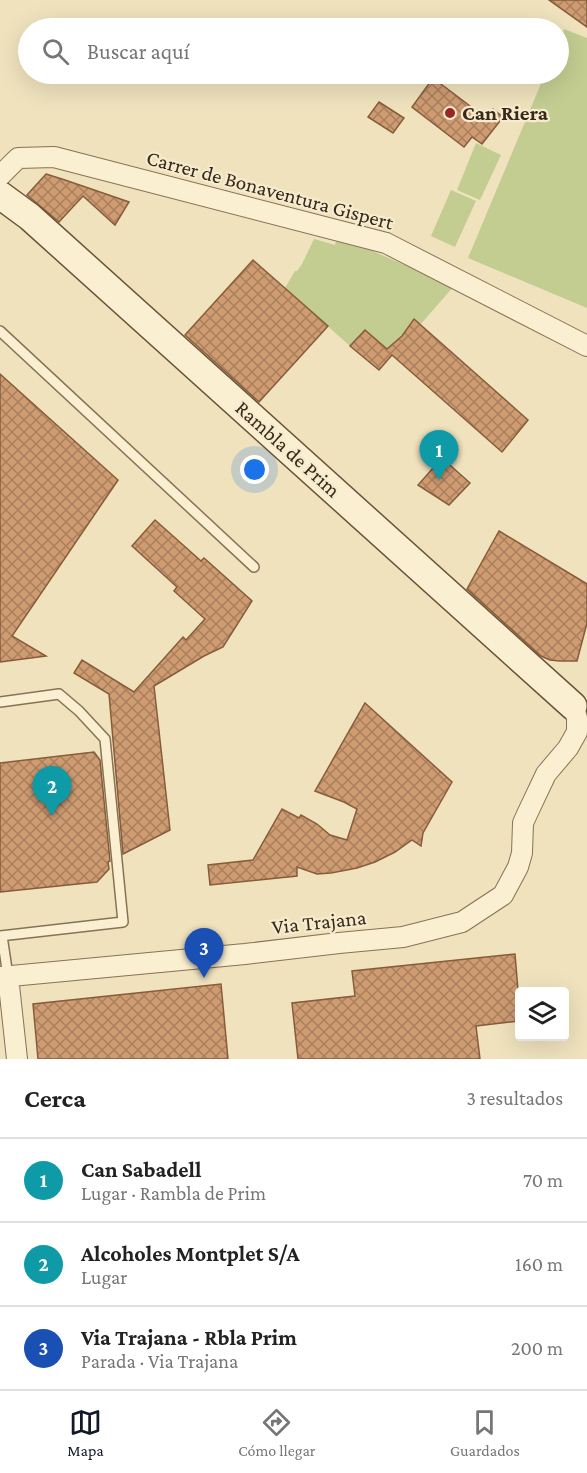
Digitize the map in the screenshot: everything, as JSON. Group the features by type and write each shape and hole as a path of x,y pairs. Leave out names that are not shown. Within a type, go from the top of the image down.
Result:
{"main road":[{"name":"Rambla de Prim","path":"0,195 30,217 573,706"}],"street":[{"name":"Carrer de Bonaventura Gispert","path":"0,176 18,158 54,157 386,243 587,346"},
{"name":"Via Trajana","path":"4,977 233,956 403,937 462,922 503,895 518,867 522,853 523,823 546,774 568,748 577,732 577,718 573,706"},
{"path":"4,977 17,1059"}],"lane":[{"path":"0,331 254,567"},
{"path":"0,702 59,694 79,711 105,739 123,922 1,936 4,977"}],"green space":[{"path":"569,31 587,38 587,308 468,258 541,84 569,84"},
{"path":"476,143 501,155 480,200 457,190"},
{"path":"451,190 476,201 455,247 431,236"},
{"path":"338,236 414,269 417,267 454,286 420,325 414,319 402,336 387,349 365,330 350,346 285,288 302,264 314,239 335,245"}],"building":[{"path":"549,0 587,0 587,27"},
{"name":"Can Riera","path":"429,84 441,84 486,118 493,109 503,117 482,144 472,137 464,147 412,107"},
{"path":"379,102 404,118 393,133 368,117"},
{"path":"46,174 129,202 115,225 83,196 59,222 27,195"},
{"path":"253,260 328,326 259,402 185,335"},
{"path":"414,319 528,420 502,452 392,355 379,370 350,346 365,330 387,349 402,336"},
{"path":"0,374 118,480 12,636 46,656 0,662"},
{"path":"442,458 470,483 449,505 418,485"},
{"path":"155,520 201,561 204,558 252,601 223,647 154,686 170,830 123,854 109,694 74,673 82,660 134,692 183,637 186,640 205,619 174,591 177,587 132,546"},
{"path":"499,531 587,584 587,623 577,661 550,660 541,656 467,589"},
{"path":"365,703 452,782 423,833 421,846 412,840 375,862 331,873 317,874 297,867 297,876 210,885 208,865 253,860 282,809 299,818 301,815 330,835 347,840 357,809 315,791"},
{"path":"94,752 100,760 109,869 97,882 0,892 0,763"},
{"path":"515,954 518,987 515,987 515,1021 476,1026 480,1059 298,1059 292,1003 355,996 352,971"},
{"path":"221,984 228,1059 38,1059 33,1004"}],"place":[{"name":"Can Riera","path":"450,113"},
{"name":"Can Sabadell","path":"439,480"},
{"name":"Alcoholes Montplet S/A","path":"52,816"},
{"name":"Via Trajana - Rbla Prim","path":"204,978"}]}
